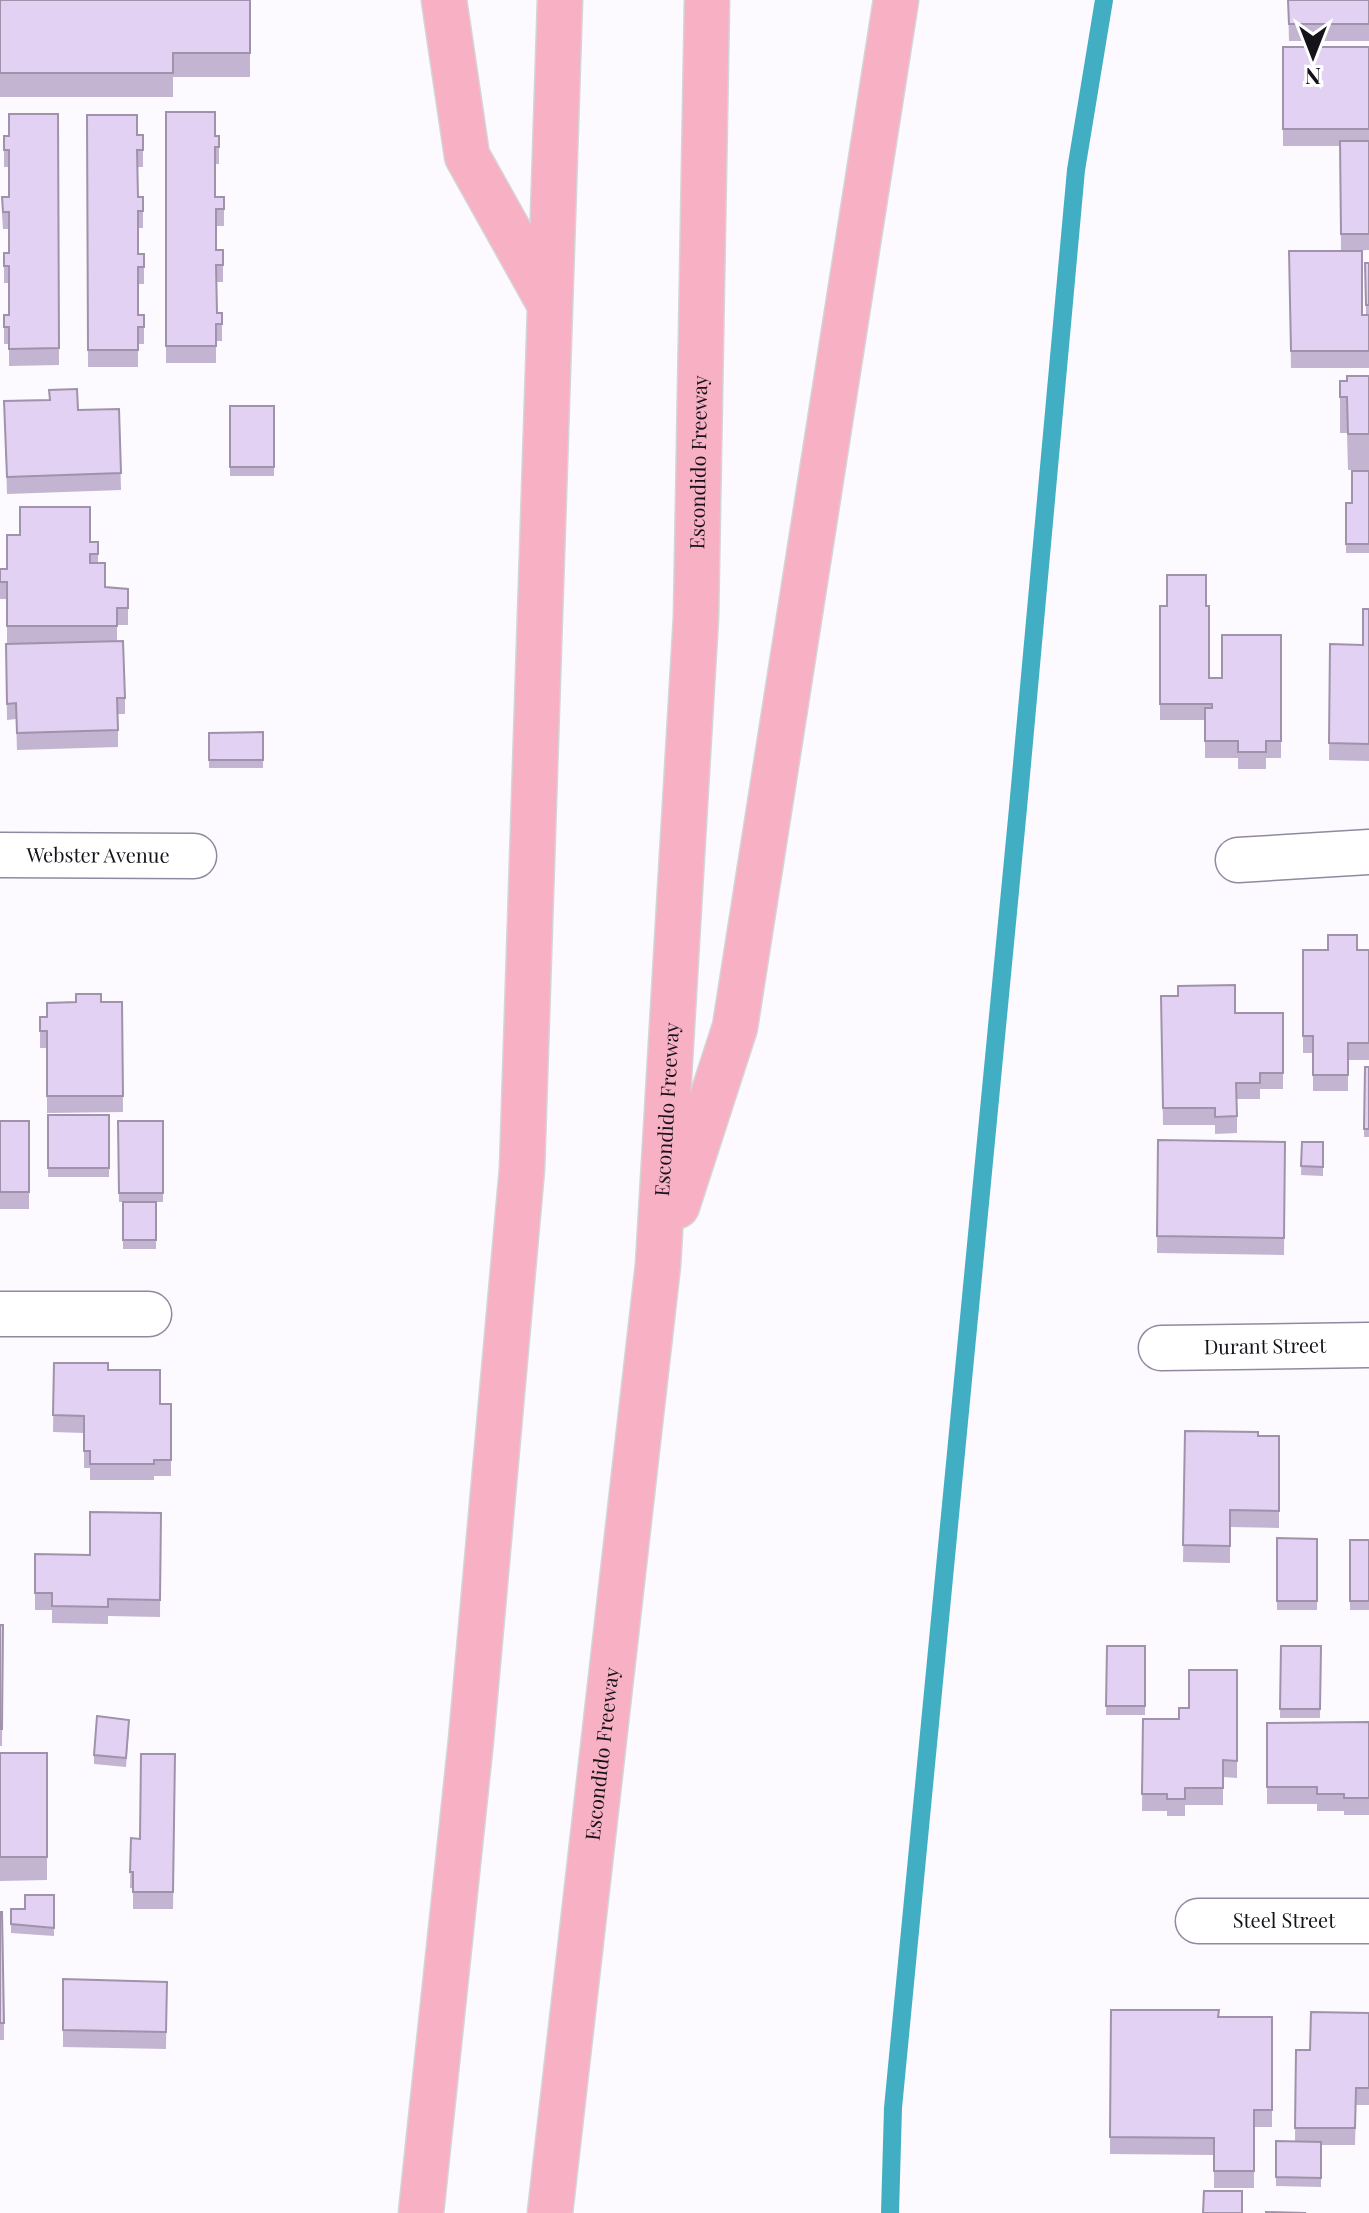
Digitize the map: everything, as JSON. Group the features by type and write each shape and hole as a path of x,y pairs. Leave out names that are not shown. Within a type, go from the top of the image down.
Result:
{"highway":[{"path":"444,0 467,156 549,304"},
{"path":"421,2213 471,1740 522,1169 560,0"},
{"name":"Escondido Freeway","path":"550,2213 658,1265 696,617 707,0"},
{"path":"658,1265 735,1027 896,0"}],"street":[{"path":"1238,860 1369,852"},
{"name":"Webster Avenue","path":"0,855 194,856"},
{"path":"0,1314 149,1314"},
{"name":"Durant Street","path":"1161,1348 1369,1345"},
{"name":"Steel Street","path":"1198,1921 1369,1921"}],"building":[{"path":"0,0 250,0 250,53 173,53 173,73 0,73"},
{"path":"1288,0 1369,0 1369,24 1289,24"},
{"path":"1283,47 1369,47 1369,129 1283,129"},
{"path":"166,112 215,112 215,136 219,136 219,147 215,147 215,197 224,197 224,209 216,209 216,250 223,250 223,265 216,265 217,313 222,313 222,324 216,324 216,346 166,346"},
{"path":"9,114 58,114 59,348 9,349 9,327 4,327 4,315 9,315 9,266 4,266 4,253 9,253 9,212 3,212 2,197 9,197 9,150 4,150 4,136 9,136"},
{"path":"87,115 137,115 137,135 143,135 143,150 137,150 138,197 143,197 143,211 138,211 138,254 144,254 144,267 138,267 138,315 144,315 144,327 138,327 138,350 88,350"},
{"path":"1340,141 1369,141 1369,234 1341,234"},
{"path":"1289,251 1362,251 1362,315 1369,315 1369,351 1291,351"},
{"path":"1365,263 1369,263 1369,305 1366,305"},
{"path":"1347,376 1369,376 1369,434 1348,434 1347,397 1340,397 1340,381 1347,381"},
{"path":"77,389 78,410 119,409 121,473 7,477 4,401 50,400 49,390"},
{"path":"230,406 274,406 274,467 230,467"},
{"path":"1352,471 1369,471 1369,544 1346,544 1346,503 1352,503"},
{"path":"20,507 90,507 90,542 98,542 98,554 90,554 90,563 105,563 105,587 128,589 128,608 117,608 117,626 7,626 7,582 0,582 0,569 7,569 7,535 20,535"},
{"path":"1167,575 1206,575 1209,678 1222,678 1222,635 1281,635 1281,741 1266,741 1266,752 1238,752 1238,741 1205,741 1205,708 1212,708 1212,704 1160,704 1160,606 1167,606"},
{"path":"1363,609 1369,609 1369,744 1329,743 1330,644 1363,645"},
{"path":"123,641 125,698 117,698 118,730 17,733 16,703 7,704 6,644"},
{"path":"263,732 263,760 209,760 209,733"},
{"path":"1328,935 1357,935 1357,950 1369,950 1369,1043 1348,1043 1348,1075 1313,1075 1313,1036 1303,1036 1303,950 1328,950"},
{"path":"1235,985 1235,1013 1283,1013 1283,1073 1260,1073 1260,1083 1236,1083 1237,1116 1215,1117 1215,1108 1163,1108 1161,996 1178,996 1178,986"},
{"path":"76,994 101,994 101,1002 122,1002 123,1096 47,1096 47,1031 40,1031 40,1017 47,1017 47,1003 76,1002"},
{"path":"1365,1067 1369,1067 1369,1129 1364,1129"},
{"path":"48,1115 109,1115 109,1168 48,1168"},
{"path":"0,1121 29,1121 29,1192 0,1192"},
{"path":"118,1121 163,1121 163,1193 119,1193"},
{"path":"1158,1140 1285,1142 1284,1238 1157,1236"},
{"path":"1302,1142 1323,1142 1323,1167 1301,1166"},
{"path":"123,1202 156,1202 156,1240 123,1240"},
{"path":"54,1363 108,1363 108,1370 160,1370 160,1404 171,1404 171,1460 154,1460 154,1464 90,1464 90,1451 84,1451 84,1416 53,1415"},
{"path":"1185,1431 1258,1432 1258,1436 1279,1436 1279,1511 1230,1510 1230,1546 1183,1545"},
{"path":"90,1512 161,1513 160,1600 108,1599 108,1607 52,1606 52,1593 35,1593 35,1554 90,1555"},
{"path":"1277,1538 1317,1539 1317,1601 1277,1601"},
{"path":"1350,1540 1369,1540 1369,1601 1350,1601"},
{"path":"0,1625 3,1625 2,1729 0,1729"},
{"path":"1107,1646 1145,1646 1145,1706 1106,1706"},
{"path":"1281,1646 1321,1646 1320,1709 1280,1709"},
{"path":"1189,1670 1237,1670 1237,1761 1223,1760 1223,1788 1185,1788 1185,1799 1167,1799 1167,1794 1142,1794 1143,1719 1179,1719 1179,1708 1189,1708"},
{"path":"97,1716 129,1720 126,1758 94,1755"},
{"path":"1369,1722 1369,1798 1317,1794 1317,1787 1267,1787 1267,1723"},
{"path":"0,1753 47,1753 47,1857 0,1857"},
{"path":"141,1754 175,1754 173,1892 133,1892 131,1838 140,1839"},
{"path":"25,1895 54,1895 54,1928 11,1924 11,1909 25,1909"},
{"path":"2,1912 4,2023 0,2023"},
{"path":"63,1979 167,1982 166,2032 63,2030"},
{"path":"1111,2010 1219,2010 1218,2017 1272,2017 1272,2110 1254,2110 1254,2171 1214,2171 1214,2138 1110,2137"},
{"path":"1311,2012 1369,2013 1369,2088 1356,2088 1355,2128 1295,2128 1296,2050 1310,2050"},
{"path":"1276,2141 1321,2142 1321,2178 1276,2177"},
{"path":"1204,2191 1242,2191 1242,2213 1203,2213"}],"waterway":[{"path":"890,2213 893,2108 1076,170 1104,0"}]}
